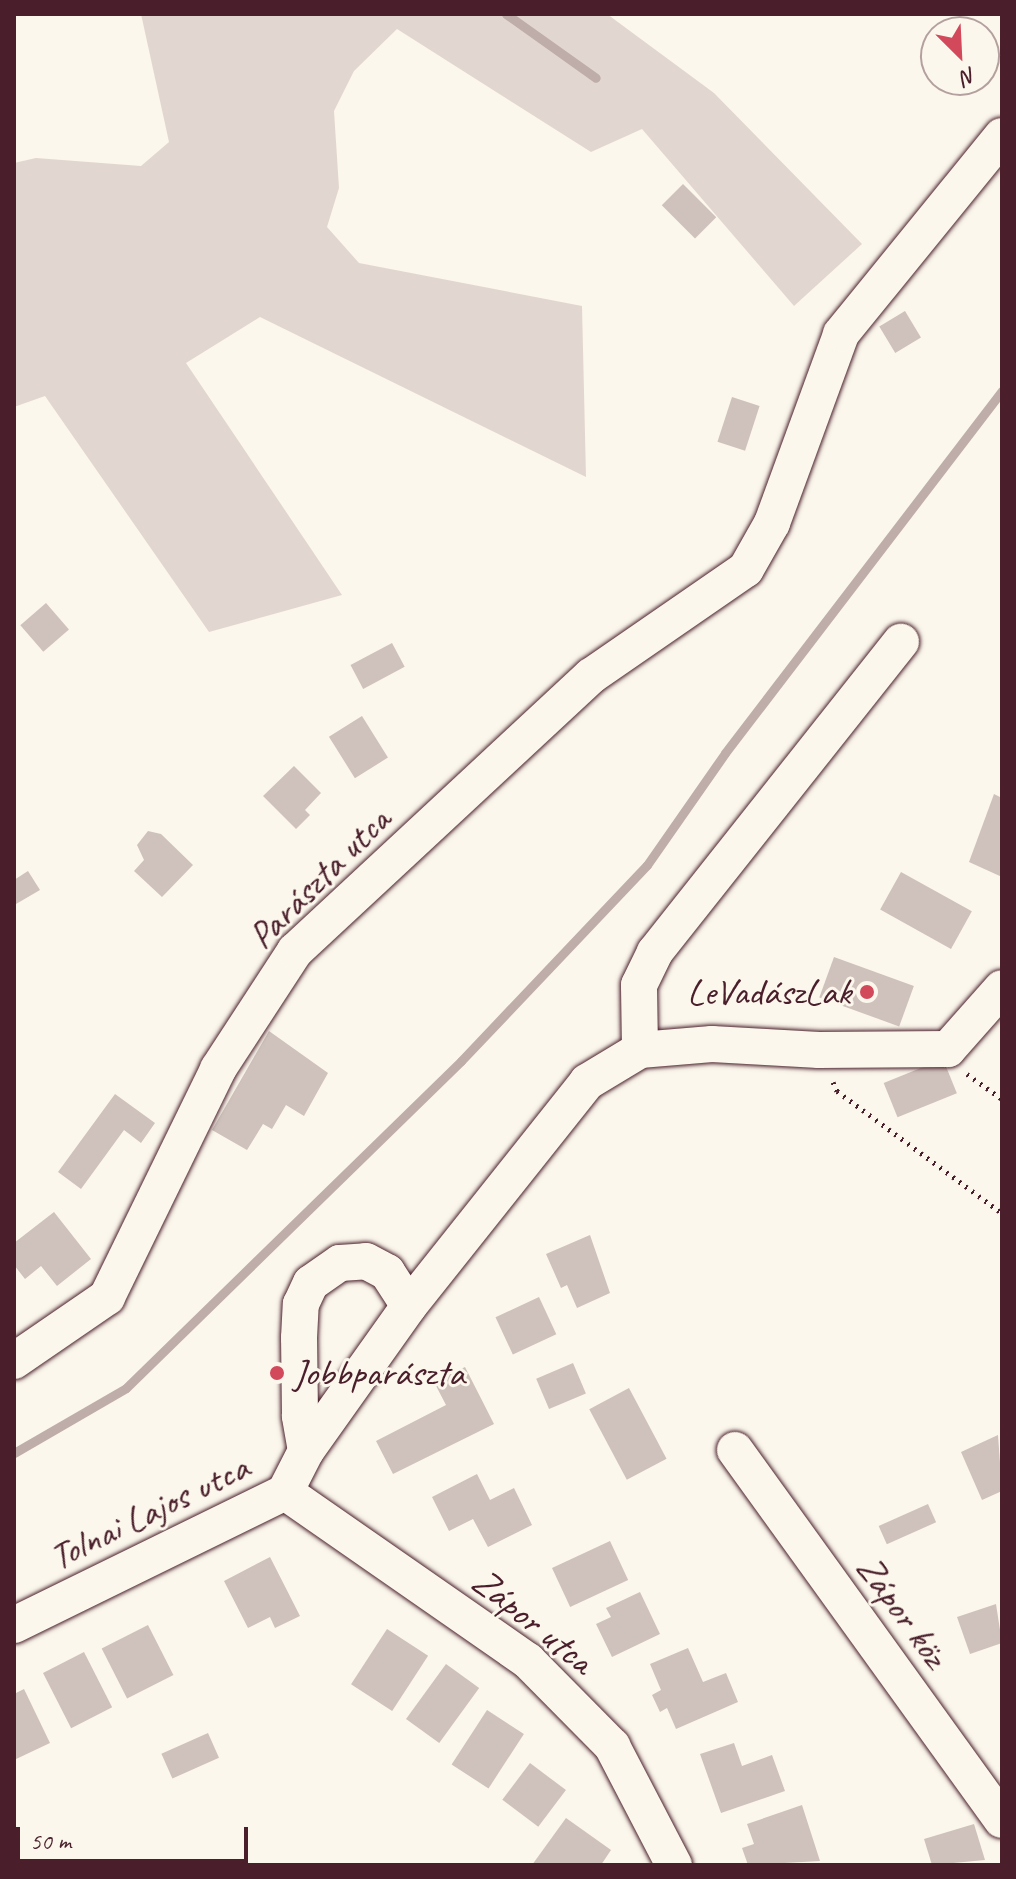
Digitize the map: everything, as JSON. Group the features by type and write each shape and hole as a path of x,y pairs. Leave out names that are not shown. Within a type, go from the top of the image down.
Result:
{"street":[{"name":"Parászta utca","path":"14,1361 107,1297 218,1069 295,951 591,676 746,569 772,523 841,334 1002,136"},
{"path":"901,642 655,952 639,985 640,1050 712,1044 819,1050 948,1049 1002,988"},
{"name":"Tolnai Lajos utca","path":"16,1618 285,1492 306,1451 409,1306 532,1147 587,1082 640,1050"},
{"path":"306,1451 300,1416 299,1338 301,1304 311,1283 340,1263 366,1261 387,1272 409,1306"},
{"name":"Zápor köz","path":"735,1450 1002,1820"},
{"name":"Zápor utca","path":"285,1492 528,1661 612,1746 674,1865"}],"path":[{"path":"948,1049 970,1077 1002,1099"},
{"path":"819,1050 837,1091 1002,1213"}],"shaded area":[{"path":"141,14 607,14 714,93 862,244 794,306 642,129 591,152 397,29 354,71 334,111 339,188 327,227 359,263 582,306 586,477 260,317 186,363 342,595 209,632 45,396 14,407 14,163 36,158 141,166 169,142"}],"building":[{"path":"683,184 716,217 695,238 662,205"},
{"path":"905,311 921,338 895,353 879,326"},
{"path":"732,397 760,406 745,451 717,442"},
{"path":"46,603 69,629 43,652 20,625"},
{"path":"392,643 405,667 363,689 351,665"},
{"path":"362,716 388,758 355,778 329,737"},
{"path":"294,766 321,793 305,810 310,815 296,829 263,796"},
{"path":"994,794 1002,798 1002,877 969,862"},
{"path":"148,831 161,834 193,865 162,897 134,871 144,860 137,845"},
{"path":"28,871 40,890 16,904 14,880"},
{"path":"901,872 972,911 951,949 880,910"},
{"name":"LeVadászLak","path":"834,957 914,986 899,1026 819,997"},
{"path":"269,1031 328,1073 304,1116 286,1105 272,1129 263,1124 247,1150 212,1130"},
{"path":"943,1059 957,1093 898,1117 884,1083"},
{"path":"115,1094 155,1123 141,1143 124,1130 81,1189 58,1172"},
{"path":"54,1212 91,1259 57,1286 41,1266 25,1279 14,1265 14,1243"},
{"path":"590,1235 610,1293 577,1308 567,1285 561,1288 546,1254"},
{"path":"539,1297 556,1334 513,1354 495,1317"},
{"path":"573,1363 586,1393 549,1409 536,1379"},
{"path":"465,1367 494,1424 393,1474 376,1441 446,1405 434,1382"},
{"path":"629,1388 667,1459 627,1480 589,1409"},
{"path":"998,1435 1002,1491 982,1500 961,1452"},
{"path":"477,1474 490,1500 514,1488 532,1525 488,1547 473,1519 449,1531 432,1497"},
{"path":"928,1504 936,1522 887,1544 879,1526"},
{"path":"610,1541 628,1580 570,1607 552,1568"},
{"path":"270,1557 300,1616 275,1628 270,1617 248,1628 224,1581"},
{"path":"640,1592 660,1634 612,1657 596,1624 611,1617 606,1608"},
{"path":"996,1604 1002,1643 970,1654 957,1617"},
{"path":"148,1625 173,1675 127,1699 102,1649"},
{"path":"387,1629 428,1656 392,1711 351,1684"},
{"path":"688,1648 703,1682 726,1673 738,1702 676,1729 667,1708 660,1712 652,1695 661,1690 650,1664"},
{"path":"84,1652 112,1707 71,1728 43,1673"},
{"path":"446,1664 479,1688 439,1743 406,1719"},
{"path":"24,1689 50,1743 14,1760 14,1694"},
{"path":"487,1710 524,1734 488,1788 452,1765"},
{"path":"208,1733 219,1758 172,1778 161,1754"},
{"path":"734,1743 742,1766 772,1755 785,1791 721,1813 700,1754"},
{"path":"530,1763 566,1790 538,1827 502,1800"},
{"path":"802,1805 820,1861 748,1865 742,1848 754,1844 747,1824"},
{"path":"566,1818 611,1850 601,1865 532,1865"},
{"path":"974,1824 985,1860 932,1865 924,1839"}],"waterway":[{"path":"506,14 596,78"},
{"path":"14,1453 126,1388 461,1061 647,865 725,753 1002,391"}],"place":[{"name":"LeVadászLak","path":"867,992"},
{"name":"Jobbparászta","path":"277,1373"}]}
